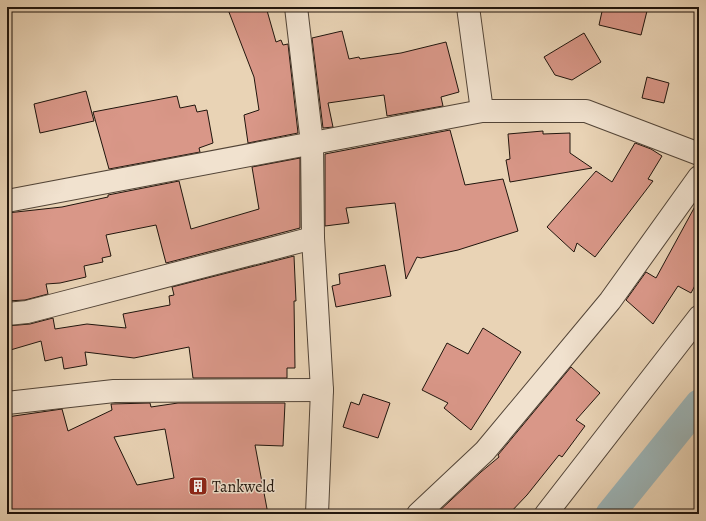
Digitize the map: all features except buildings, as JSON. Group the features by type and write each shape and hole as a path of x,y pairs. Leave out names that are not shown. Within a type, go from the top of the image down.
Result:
{"street":[{"path":"296,7 312,143 313,238 322,390 317,514"},
{"path":"468,7 482,111"},
{"path":"7,201 482,111 586,111 699,154"},
{"path":"418,514 485,451 610,301 699,177"},
{"path":"7,314 27,312 313,238"},
{"path":"546,514 699,317"},
{"path":"7,403 114,391 322,390"}],"waterway":[{"path":"610,514 699,404"}],"place":[{"name":"Tankweld","path":"198,486"}]}
